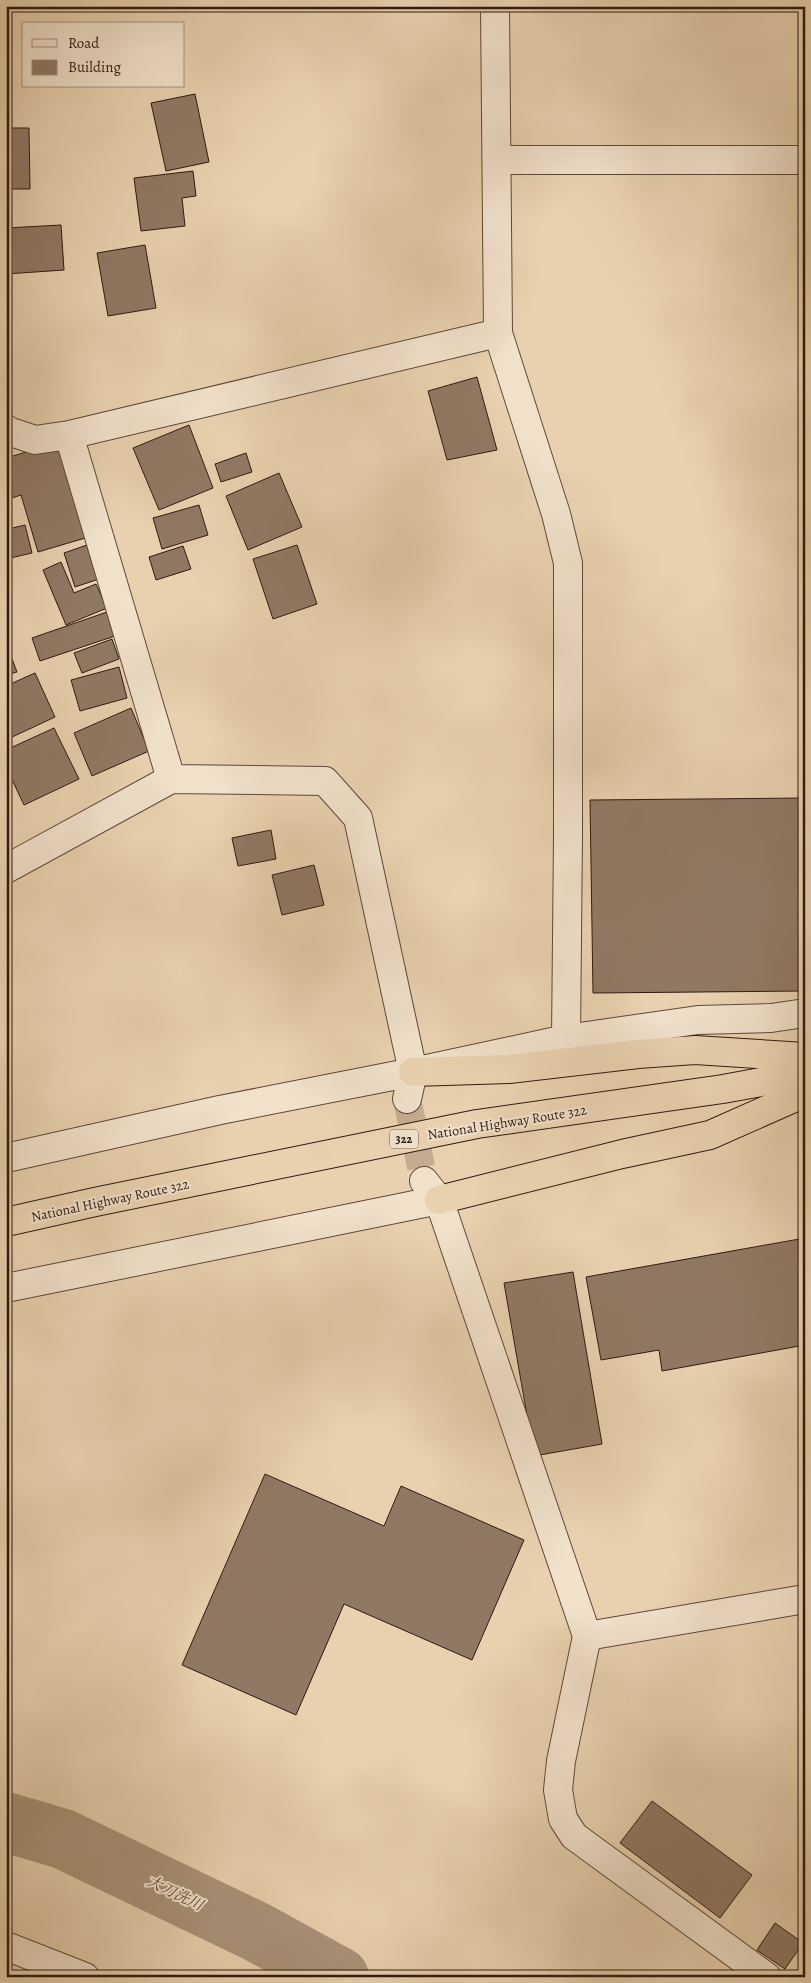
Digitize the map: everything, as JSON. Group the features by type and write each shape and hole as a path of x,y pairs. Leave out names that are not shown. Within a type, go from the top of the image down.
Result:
{"highway":[{"path":"413,1072 509,1069 638,1054 695,1050 805,1057"},
{"name":"National Highway Route 322","path":"6,1222 477,1124 723,1089 805,1074"},
{"path":"432,1191 710,1135 805,1092"}],"street":[{"path":"495,6 498,333 556,514 568,563 566,1038"},
{"path":"497,160 805,160"},
{"path":"6,428 8,431 35,440 69,435 498,333"},
{"path":"69,435 171,779"},
{"path":"6,869 171,779 325,781 358,818 413,1072 406,1099"},
{"path":"6,1158 220,1110 413,1072 566,1038 698,1020 771,1018 805,1013"},
{"path":"6,1288 432,1191 587,1636 561,1761 558,1790 563,1819 574,1836 767,1977"},
{"path":"587,1636 805,1599"},
{"path":"6,1946 85,1977"}],"building":[{"path":"195,94 209,162 166,171 151,103"},
{"path":"6,128 29,128 30,189 6,189"},
{"path":"193,171 196,196 182,198 185,226 141,231 134,178"},
{"path":"61,225 64,270 6,274 6,228"},
{"path":"145,245 156,308 108,316 97,253"},
{"path":"477,377 497,450 447,460 428,391"},
{"path":"189,425 213,488 159,510 133,448"},
{"path":"64,441 92,536 38,552 21,495 6,500 6,458"},
{"path":"246,453 252,472 221,482 215,464"},
{"path":"279,473 302,527 248,550 226,496"},
{"path":"199,505 208,535 162,549 153,518"},
{"path":"6,523 8,529 25,525 32,553 6,559"},
{"path":"87,545 99,579 75,587 64,553"},
{"path":"297,545 317,604 273,619 253,559"},
{"path":"183,546 191,569 156,580 149,557"},
{"path":"61,562 74,593 96,584 107,608 66,625 43,570"},
{"path":"107,612 115,636 40,661 32,638"},
{"path":"112,639 119,659 82,673 74,653"},
{"path":"6,643 17,672 6,675"},
{"path":"119,667 127,698 80,711 71,680"},
{"path":"35,673 55,717 10,738 6,730 6,686"},
{"path":"131,708 149,751 92,776 74,733"},
{"path":"54,728 79,779 24,805 6,767 6,750"},
{"path":"805,798 805,991 593,993 590,800"},
{"path":"271,830 276,859 238,866 232,838"},
{"path":"314,865 324,905 282,915 272,875"},
{"path":"805,1238 805,1345 662,1371 659,1350 601,1360 586,1277"},
{"path":"573,1272 602,1444 534,1456 504,1283"},
{"path":"265,1474 384,1526 401,1486 524,1540 472,1660 344,1604 296,1715 182,1665"},
{"path":"652,1801 752,1875 720,1918 620,1843"},
{"path":"775,1923 803,1943 785,1969 757,1950"}],"waterway":[{"name":"大刀洗川","path":"6,1822 63,1839 257,1932 339,1977"}],"tunnel":[{"path":"407,1099 424,1181"}]}
